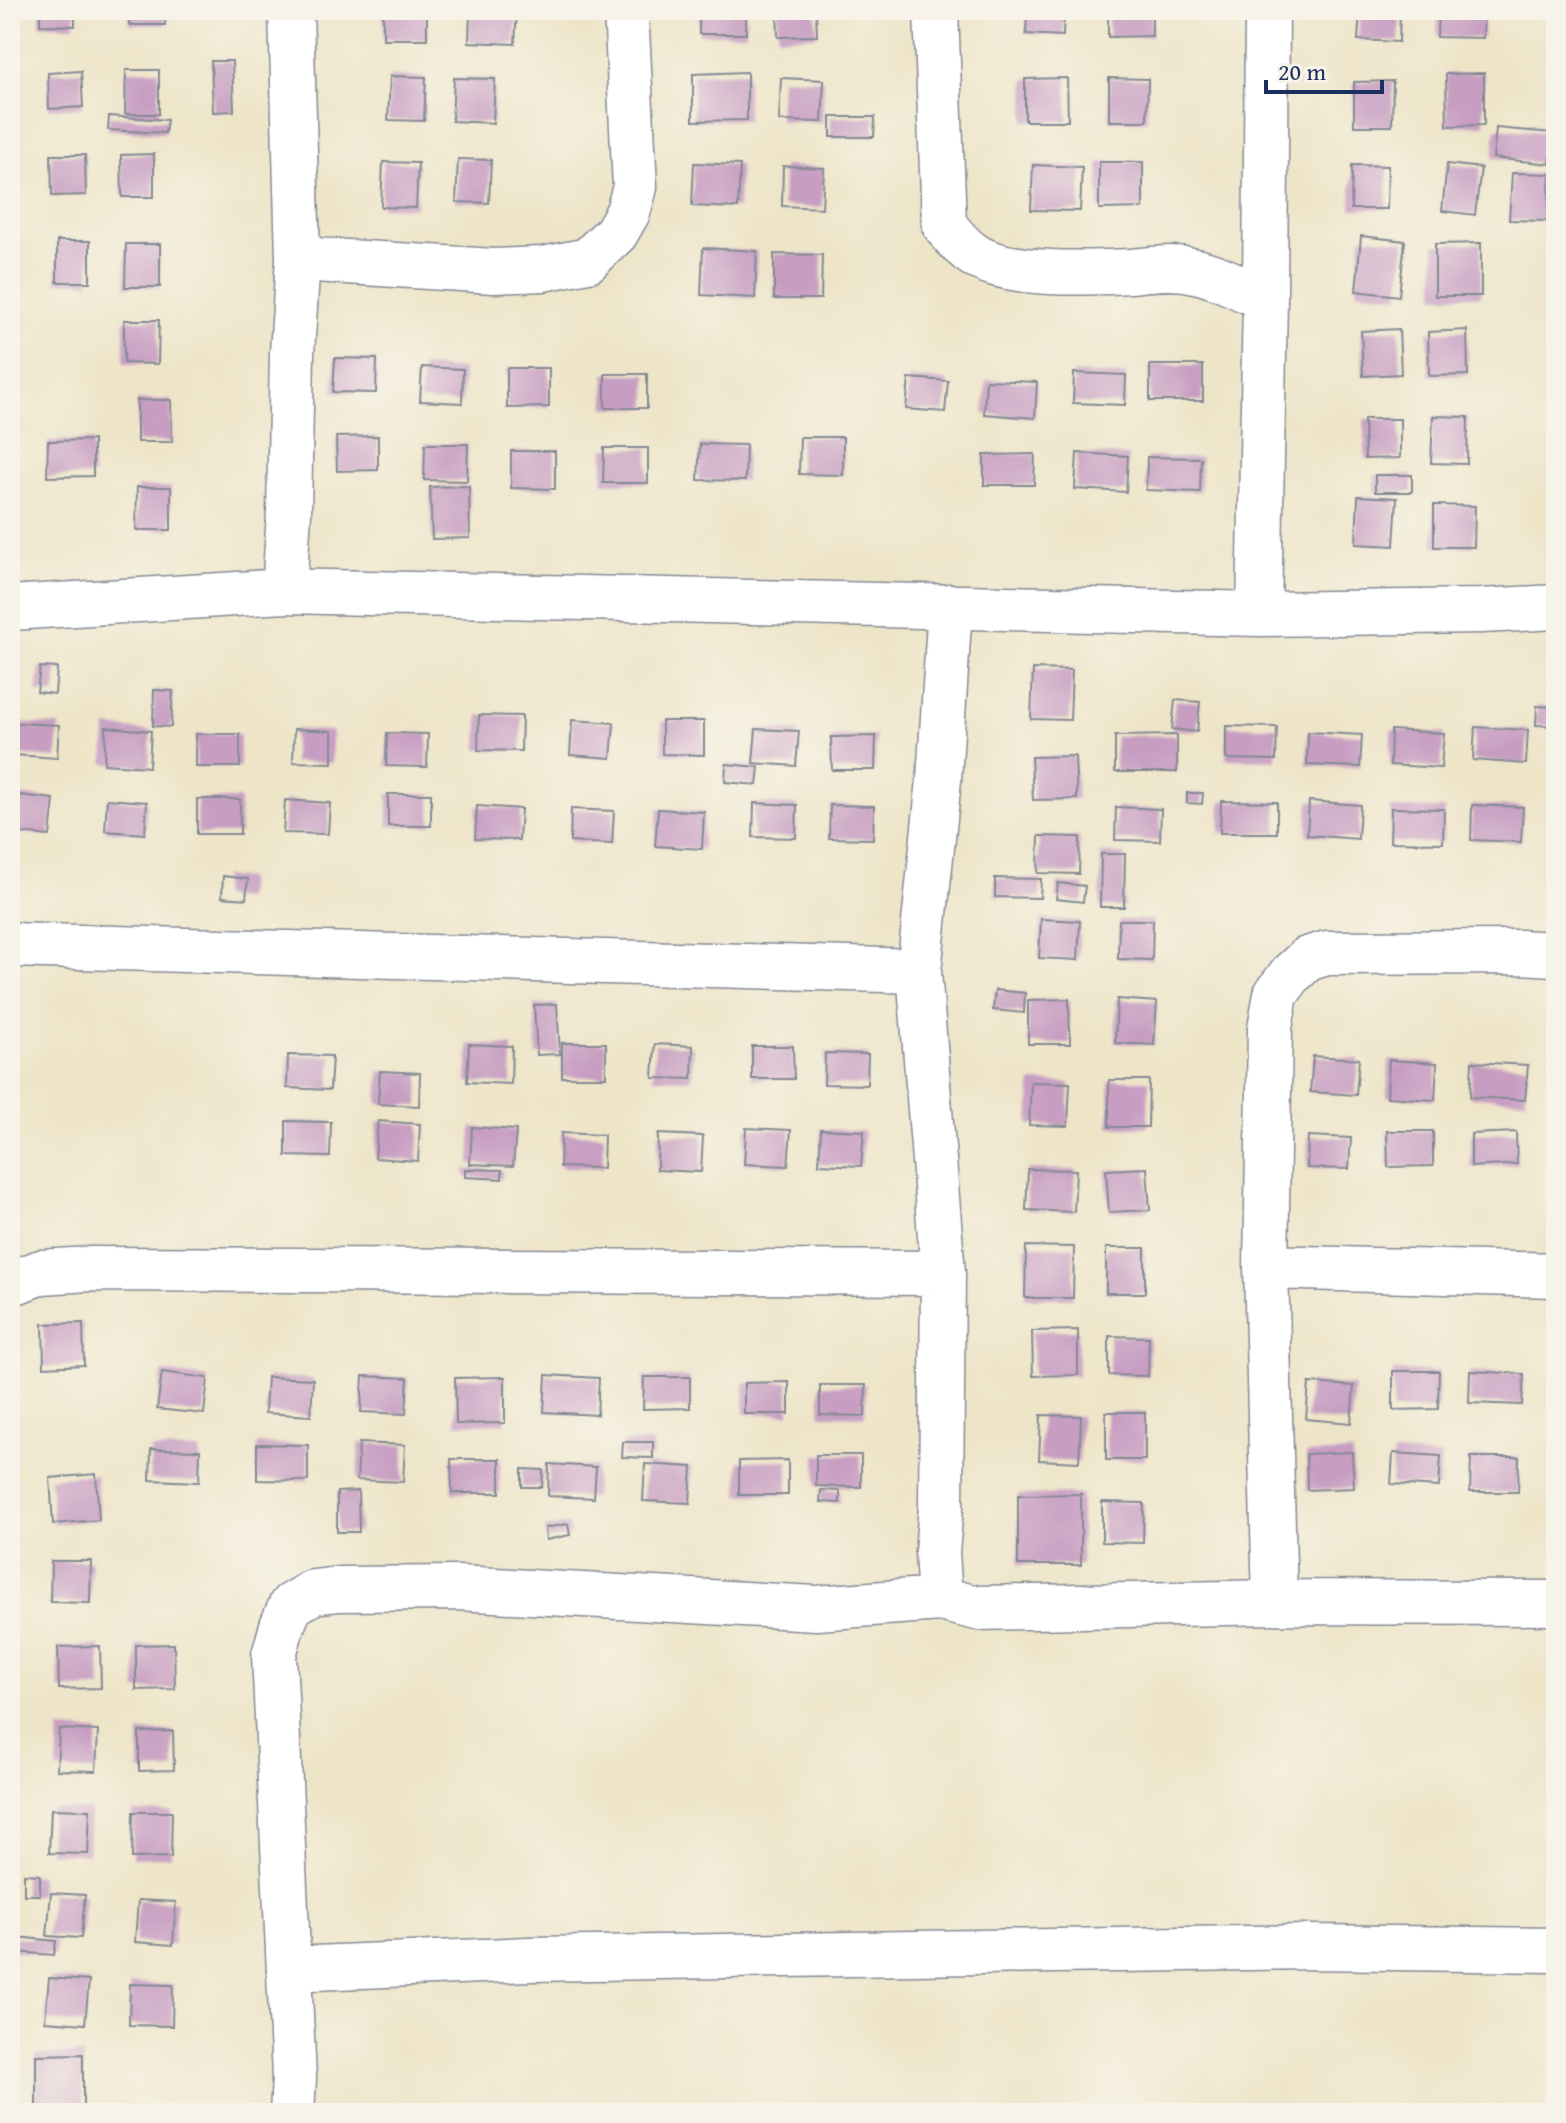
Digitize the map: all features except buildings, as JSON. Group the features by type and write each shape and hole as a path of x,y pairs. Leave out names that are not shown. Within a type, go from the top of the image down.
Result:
{"street":[{"path":"284,591 298,259 291,10"},
{"path":"298,259 494,271 543,269 588,260 616,233 628,212 635,187 626,10"},
{"path":"936,10 944,224 973,254 986,261 1022,270 1101,272 1190,269 1217,277 1265,299"},
{"path":"1259,614 1267,10"},
{"path":"10,608 284,591 1259,614 1556,607"},
{"path":"940,1599 937,1552 941,1507 943,1273 919,971 939,780 950,606"},
{"path":"10,945 919,971"},
{"path":"1275,1602 1266,1267 1270,1028 1276,994 1307,959 1327,953 1556,954"},
{"path":"1266,1267 1556,1275"},
{"path":"10,1284 41,1272 90,1269 943,1273"},
{"path":"292,2113 294,2078 274,1655 291,1605 313,1592 458,1588 816,1608 940,1599 977,1608 1275,1602 1556,1603"},
{"path":"289,1969 529,1959 1310,1947 1556,1950"}]}
